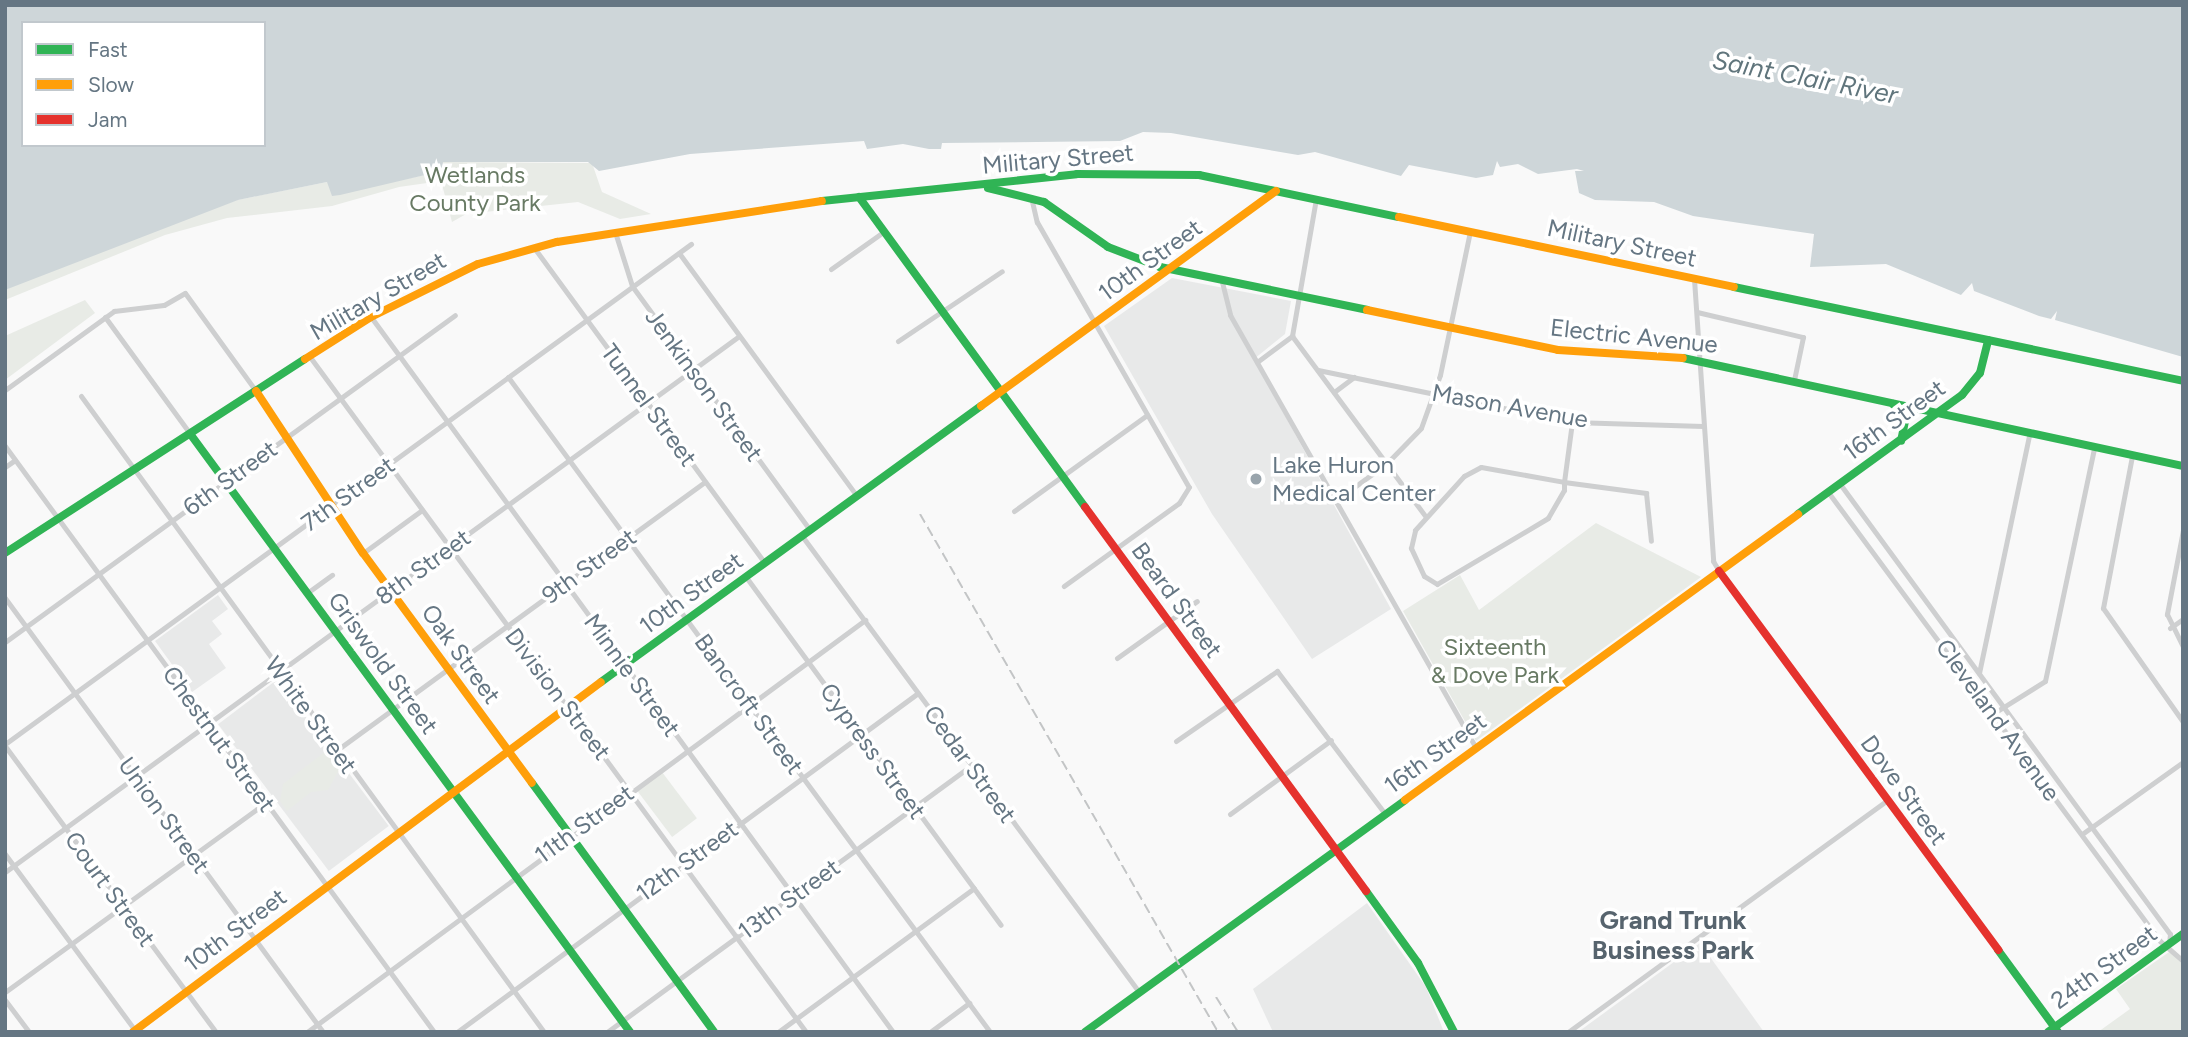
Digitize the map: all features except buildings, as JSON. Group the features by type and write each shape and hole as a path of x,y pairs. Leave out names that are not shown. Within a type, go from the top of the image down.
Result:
{"main road":[{"name":"Military Street","path":"5,553 371,317 439,278 535,247 734,210 1038,178 1161,171 1276,191 1470,229 1694,279 2183,381"},
{"path":"1028,196 1038,178"},
{"name":"Electric Avenue","path":"973,186 1028,196 1121,254 1170,270 1221,278 1582,354 1699,359 2029,435 2183,466"},
{"name":"10th Street","path":"134,1031 452,790 1276,191"},
{"name":"Beard Street","path":"859,197 1336,849 1432,984 1454,1032"},
{"name":"16th Street","path":"1085,1032 1901,441 1973,384 1987,340"},
{"name":"Oak Street","path":"257,391 390,591 715,1032"},
{"path":"1891,403 1905,421 1901,441"},
{"name":"Griswold Street","path":"191,435 630,1032"},
{"name":"Dove Street","path":"1719,571 2053,1030"},
{"name":"24th Street","path":"2053,1030 2183,934"}],"street":[{"path":"1028,196 1033,215 1189,492 1064,586"},
{"path":"1257,362 1292,336 1316,199"},
{"path":"1335,501 1386,464 1421,428 1434,393 1470,229"},
{"name":"Jenkinson Street","path":"615,232 632,286 810,530"},
{"path":"831,269 883,232"},
{"name":"7th Street","path":"5,745 691,244"},
{"name":"Tunnel Street","path":"535,247 765,563"},
{"path":"679,253 857,496"},
{"path":"898,341 940,310 1002,271"},
{"path":"1221,278 1219,291 1257,362 1476,748"},
{"path":"1694,279 1713,561 1719,571"},
{"name":"Oak Street","path":"105,317 185,293 257,391"},
{"path":"1697,312 1803,337 1794,380"},
{"name":"6th Street","path":"5,642 455,314"},
{"path":"5,390 105,317"},
{"name":"Griswold Street","path":"105,317 191,435"},
{"name":"Minnie Street","path":"371,317 893,1032"},
{"path":"1292,336 1426,517"},
{"name":"8th Street","path":"5,872 739,337"},
{"name":"Division Street","path":"310,357 806,1032"},
{"name":"Mason Avenue","path":"1318,370 1572,422 1703,426"},
{"name":"Bancroft Street","path":"508,377 990,1032"},
{"path":"1334,392 1354,377"},
{"name":"White Street","path":"81,396 218,589 544,1032"},
{"path":"1014,511 1147,415"},
{"path":"1572,422 1564,482 1558,505 1542,524 1433,584 1411,543 1426,517 1476,468 1564,482 1646,493 1651,541"},
{"path":"1979,673 2029,435"},
{"name":"Chestnut Street","path":"5,446 434,1032"},
{"path":"1994,713 2007,710 2045,681 2094,448"},
{"path":"2132,456 2103,601 2110,624 2183,722"},
{"path":"5,467 15,460"},
{"name":"9th Street","path":"337,750 705,482"},
{"name":"Cleveland Avenue","path":"1840,484 2170,934 2169,943"},
{"name":"Cleveland Avenue","path":"1828,492 2160,941 2169,943 2183,961"},
{"path":"363,553 422,510"},
{"path":"2183,530 2167,610 2170,628 2183,647"},
{"name":"Cedar Street","path":"802,536 1139,992"},
{"path":"307,593 332,575"},
{"name":"Cypress Street","path":"746,577 1000,925"},
{"name":"Union Street","path":"5,598 323,1032"},
{"path":"1117,658 1197,601"},
{"path":"2170,628 2183,619"},
{"name":"11th Street","path":"307,1032 515,875 864,621"},
{"path":"1176,741 1228,703 1280,672 1385,814"},
{"name":"12th Street","path":"457,1032 918,693"},
{"path":"1230,814 1331,740"},
{"name":"Court Street","path":"5,745 216,1032"},
{"path":"2082,834 2183,762"},
{"name":"13th Street","path":"607,1032 970,766"},
{"path":"1568,1032 1887,800"},
{"path":"5,992 265,803"},
{"path":"5,854 134,1031"},
{"path":"778,1032 974,888"},
{"path":"5,1000 29,1032"},
{"path":"930,1032 969,1003"}],"shaded area":[{"name":"Lake Huron Medical Center","path":"1172,278 1291,301 1285,334 1254,359 1391,609 1312,659 1212,514 1104,326"},
{"path":"218,595 228,609 212,621 222,634 209,644 226,668 192,692 155,641"},
{"path":"278,679 389,826 329,871 218,724"},
{"path":"1367,903 1426,987 1444,1032 1273,1032 1253,989"},
{"path":"1700,943 1764,1032 1578,1032"}],"green space":[{"name":"Wetlands County Park","path":"443,162 592,163 602,192 651,214 620,219 578,202 466,214 452,222 441,181 399,187 332,206 227,218 165,235 5,300 5,290 56,265 237,200 327,182 352,191 442,171"},
{"path":"85,300 95,313 5,380 5,336"},
{"name":"Sixteenth & Dove Park","path":"1596,523 1701,577 1476,741 1403,611 1460,575 1479,610"},
{"path":"326,751 339,770 328,790 311,792 287,811 280,801 283,784"},
{"path":"662,772 697,818 672,837 637,791"},
{"path":"2172,950 2183,965 2183,1032 2098,1032 2130,1009 2116,989"}],"water":[{"name":"Saint Clair River","path":"5,5 2183,5 2183,357 2055,320 2057,311 2051,319 2039,316 1974,291 1972,283 1961,295 1886,264 1810,267 1814,234 1693,216 1654,202 1595,200 1579,193 1575,171 1584,171 1577,169 1538,174 1518,164 1500,167 1497,161 1493,175 1476,178 1409,165 1401,176 1315,152 1298,155 1171,133 1143,132 1120,141 942,143 941,149 903,144 867,149 864,141 690,154 599,171 588,162 443,162 442,171 340,195 332,196 327,182 238,200 5,290"}],"railway":[{"path":"920,514 1218,1032"},
{"path":"1216,997 1238,1032"}],"traffic: fast":[{"path":"822,201 1077,174 1199,175 1399,217"},
{"path":"988,188 1044,202 1108,247 1160,267 1367,310"},
{"path":"859,197 1085,507"},
{"path":"1734,287 2183,381"},
{"path":"1798,514 1962,395 1980,373 1988,340"},
{"path":"1683,358 2183,466"},
{"path":"5,553 305,359"},
{"path":"1893,404 1905,421 1901,441"},
{"path":"601,682 981,406"},
{"path":"191,435 630,1032"},
{"path":"532,783 714,1032"},
{"path":"1085,1032 1405,800"},
{"path":"1366,891 1418,963 1454,1032"},
{"path":"2048,1032 2183,934"},
{"path":"1998,950 2058,1032"}],"traffic: slow":[{"path":"981,406 1276,191"},
{"path":"305,359 371,317 478,264 557,242 822,201"},
{"path":"1399,217 1734,287"},
{"path":"1367,310 1558,350 1683,358"},
{"path":"256,391 363,553 532,783"},
{"path":"1405,800 1798,514"},
{"path":"133,1032 601,682"}],"traffic: jam":[{"path":"1085,507 1366,891"},
{"path":"1719,571 1998,950"}],"place":[{"name":"Lake Huron Medical Center","path":"1256,479"}],"district":[{"name":"Grand Trunk Business Park","path":"1673,936"}]}
